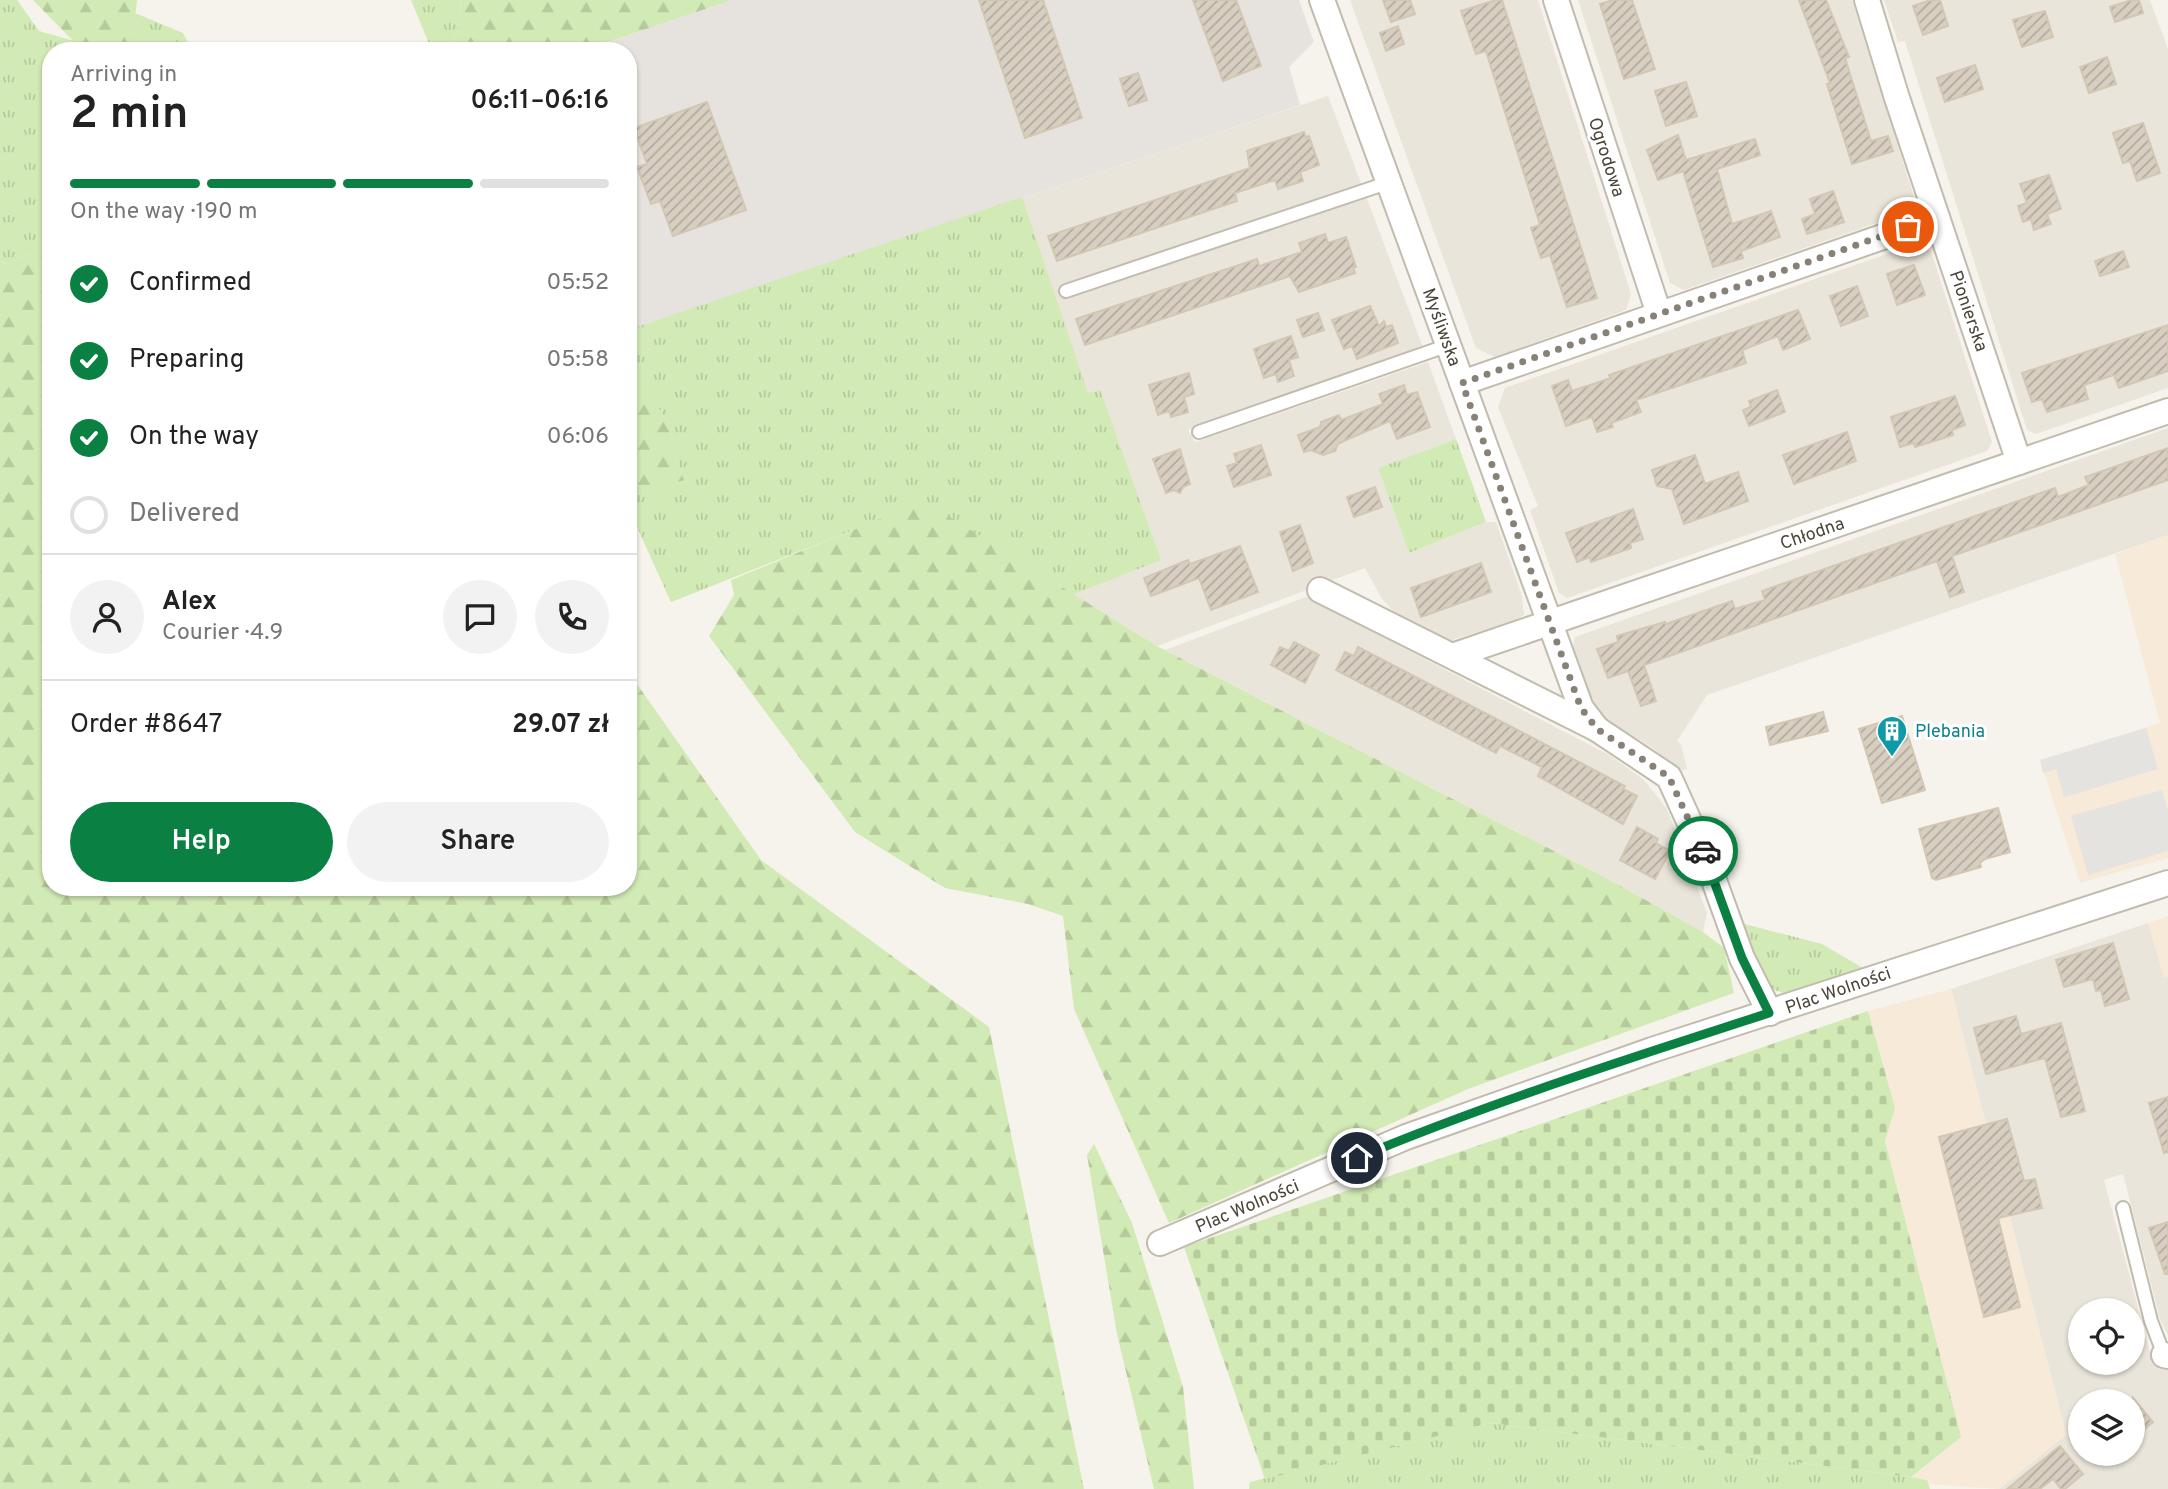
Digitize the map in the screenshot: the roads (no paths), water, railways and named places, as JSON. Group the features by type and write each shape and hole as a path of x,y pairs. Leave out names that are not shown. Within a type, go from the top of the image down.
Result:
{"street":[{"name":"Myśliwska","path":"1322,0 1581,708 1597,729"},
{"name":"Ogrodowa","path":"1556,0 1659,314"},
{"name":"Pionierska","path":"1867,0 2019,462"},
{"path":"1462,383 1937,218"},
{"name":"Chłodna","path":"1455,655 2168,411"},
{"name":"Myśliwska","path":"1320,590 1455,655 1597,729 1669,777 1707,861 1742,958 1769,1013"},
{"name":"Plac Wolności","path":"1160,1243 1406,1137 1652,1050 2168,883"}],"lane":[{"path":"1066,291 1390,182"},
{"path":"1199,432 1449,345"},
{"path":"2123,1208 2151,1321 2166,1356"}],"place":[{"name":"Plebania","path":"1892,758"}]}
